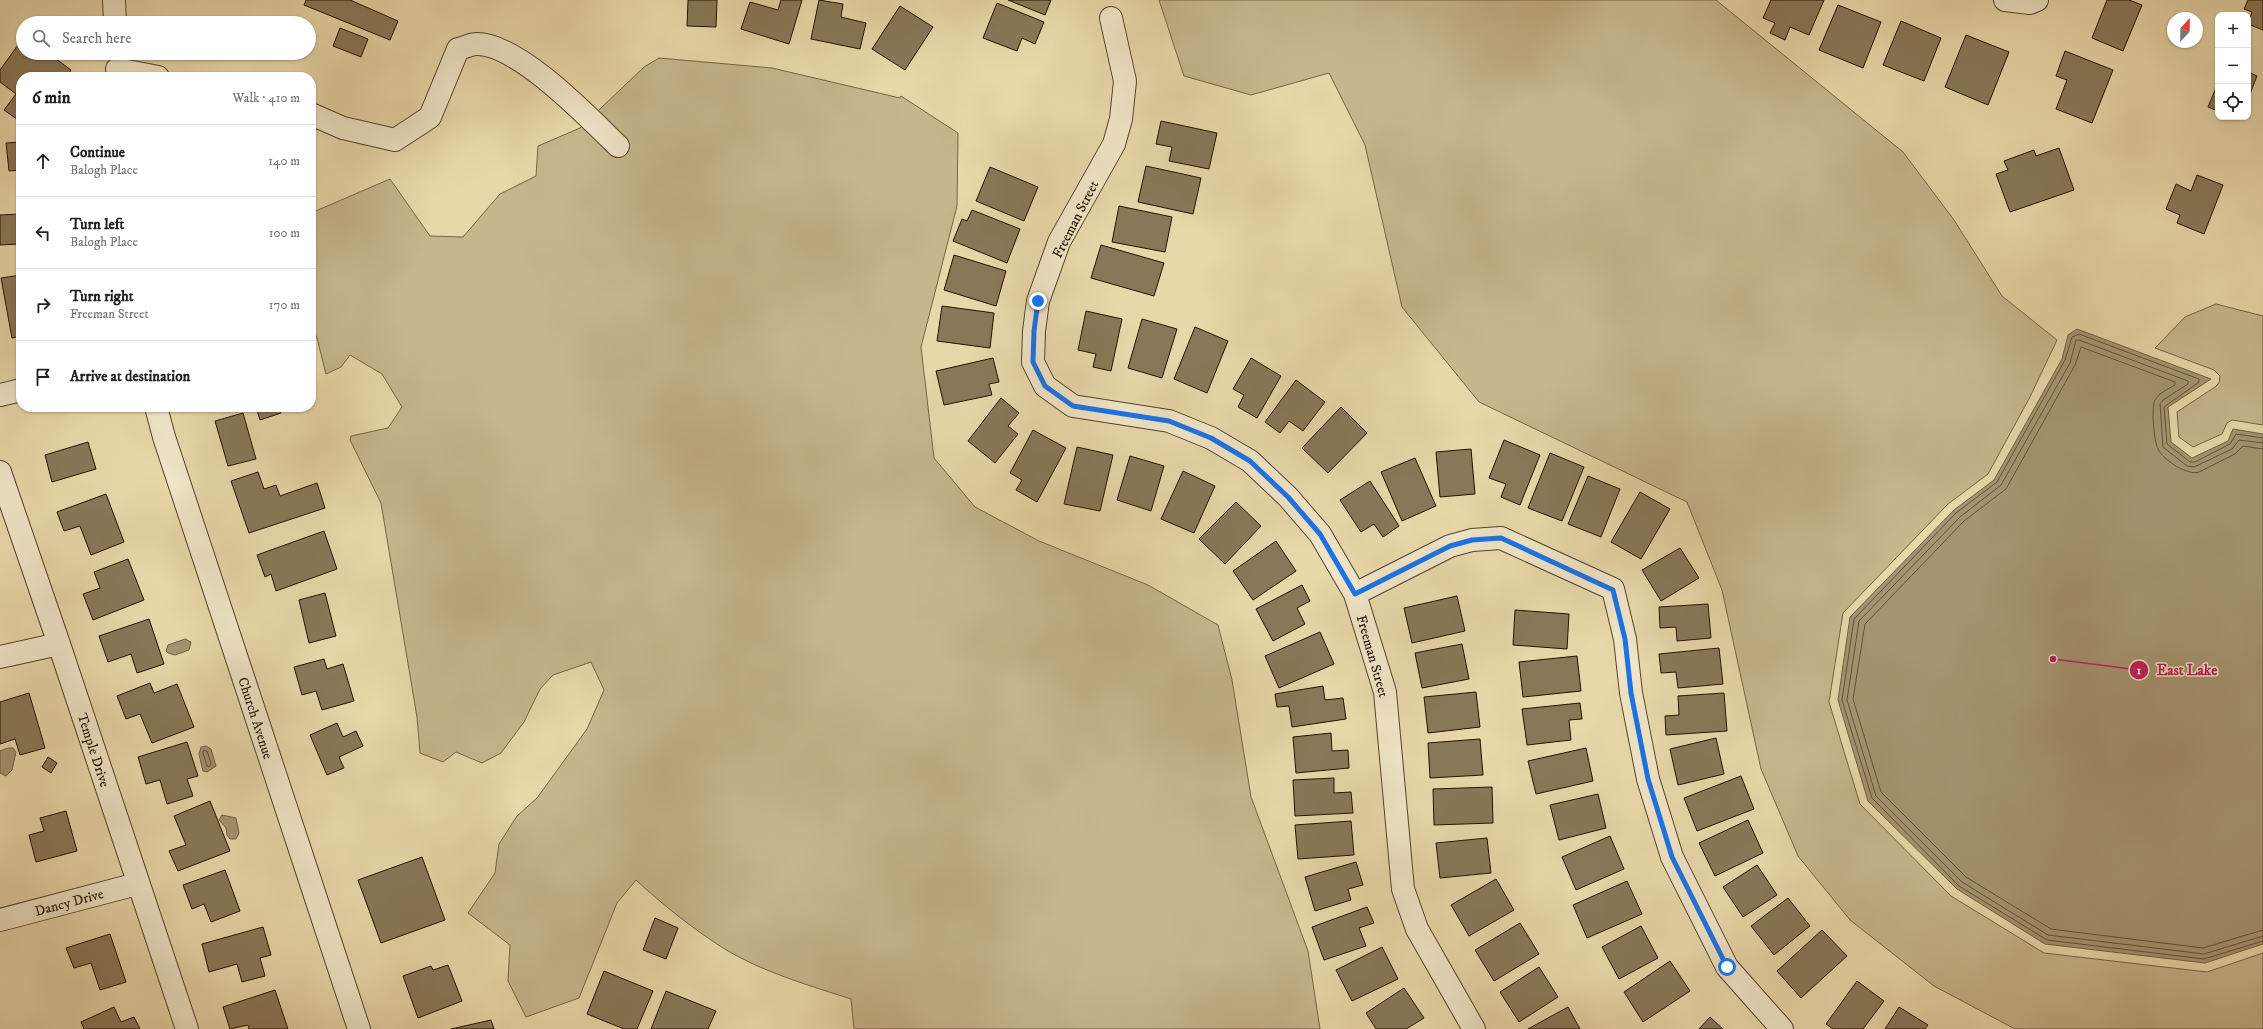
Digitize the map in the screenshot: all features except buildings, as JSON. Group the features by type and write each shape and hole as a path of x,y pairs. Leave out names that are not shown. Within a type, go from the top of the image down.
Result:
{"street":[{"path":"114,0 115,16"},
{"path":"2005,0 2030,3 2037,0"},
{"name":"Freeman Street","path":"1111,18 1126,81 1121,119 1114,144 1059,242 1038,301 1034,331 1033,362 1045,386 1073,406 1169,421 1211,438 1250,461 1288,497 1320,534 1355,594 1385,692 1403,889 1417,929 1474,1029"},
{"path":"316,116 343,128 396,140 430,117 458,49 476,44 500,50 530,68 557,88 618,146"},
{"path":"117,66 139,72"},
{"path":"0,395 16,391"},
{"name":"Church Avenue","path":"157,412 164,437 359,1029"},
{"name":"Temple Drive","path":"0,472 59,644 137,884 187,1029"},
{"path":"1355,594 1450,546 1472,540 1501,538 1613,590 1625,639 1631,693 1648,779 1672,857 1727,967 1782,1029"},
{"path":"0,658 59,644"},
{"name":"Dancy Drive","path":"0,920 137,884"}],"shaded area":[{"path":"1159,0 1716,0 1903,152 1954,220 2002,296 2057,340 2030,397 1988,474 1948,504 1843,613 1829,702 1860,804 1951,896 2044,953 2207,972 2263,953 2263,1029 2015,1029 1934,986 1850,920 1798,856 1761,769 1722,590 1687,502 1479,402 1402,307 1365,145 1329,73 1251,95 1184,76"},
{"path":"659,58 772,68 900,98 901,96 958,133 957,206 921,347 934,458 975,507 1039,541 1148,585 1218,625 1232,680 1251,797 1308,951 1320,1029 854,1029 851,999 769,971 738,957 689,924 636,880 617,903 579,998 526,1017 508,981 510,945 468,913 495,873 499,844 517,816 537,798 587,729 604,690 591,662 553,675 540,689 524,722 501,753 482,763 456,752 443,762 420,753 417,717 381,503 350,440 351,436 388,428 402,407 382,374 350,355 341,367 326,374 316,336 316,211 390,179 430,236 463,237 500,194 536,176 538,146 580,128 644,67"},
{"path":"2216,304 2263,316 2263,425 2232,420 2227,423 2222,434 2193,447 2179,437 2177,412 2215,387 2219,383 2220,376 2214,370 2155,348 2185,317"}],"water":[{"path":"2077,329 2211,379 2168,407 2171,442 2192,458 2228,441 2233,429 2263,434 2263,944 2205,963 2045,944 1957,889 1868,801 1838,700 1850,617 1954,510 1994,480 2062,359 2068,335"},
{"path":"185,639 191,642 189,650 175,655 166,651 168,645"},
{"path":"206,746 211,749 216,766 207,772 203,771 199,754 201,747"},
{"path":"13,748 16,752 12,770 6,776 0,773 0,751"},
{"path":"222,815 236,818 239,833 236,839 230,839 227,835 226,828 219,820"}],"place":[{"name":"East Lake","path":"2053,659"}],"route":[{"path":"1038,301 1034,331 1033,362 1045,386 1073,406 1169,421 1211,438 1250,461 1271,479 1320,534 1355,594 1450,546 1472,540 1501,538 1613,590 1625,639 1631,693 1648,779 1672,857 1727,967"}]}
